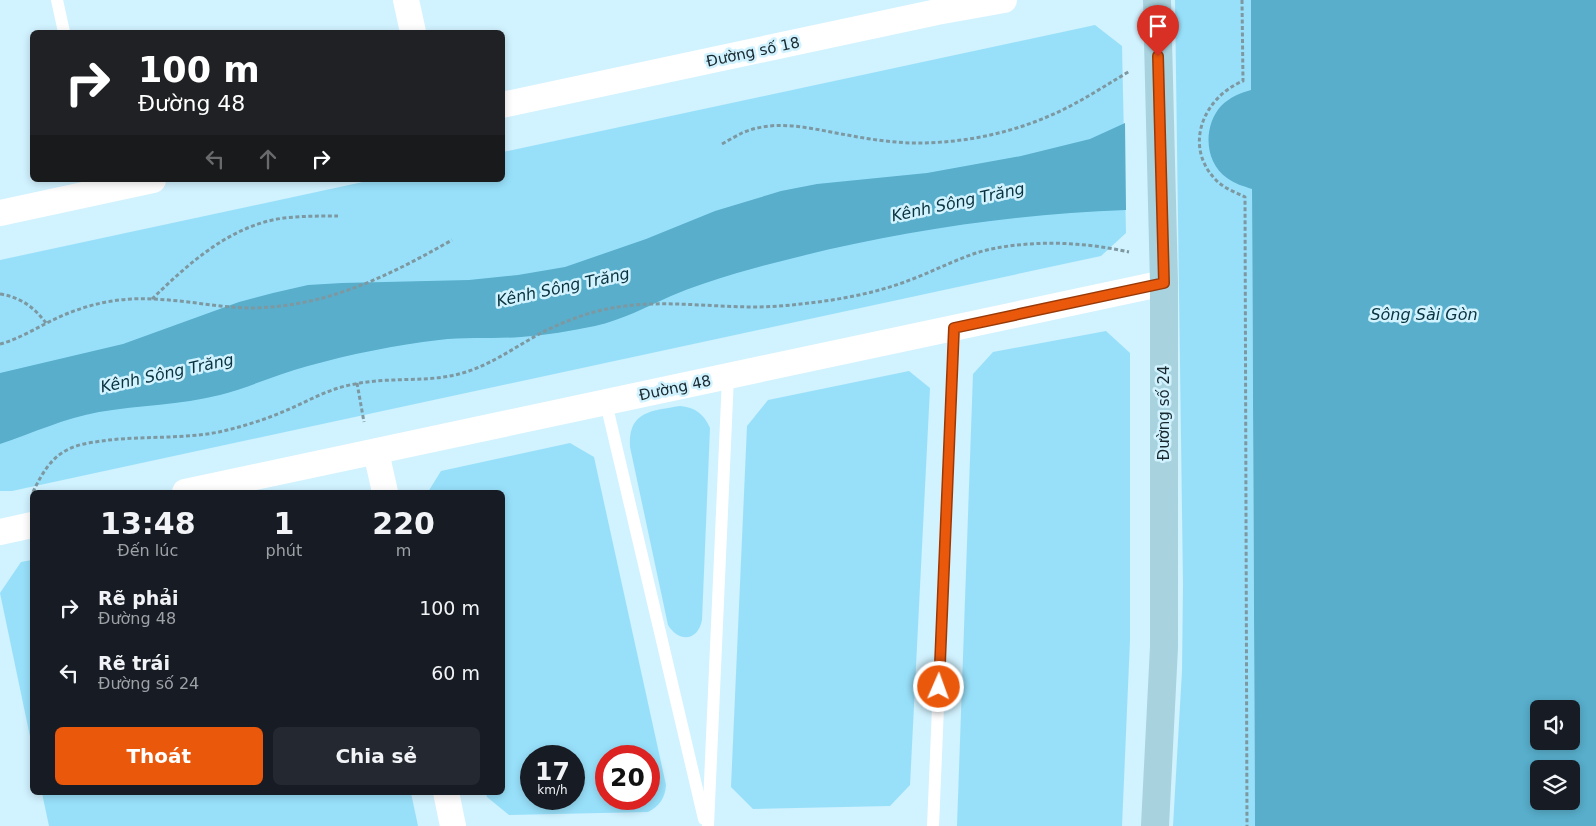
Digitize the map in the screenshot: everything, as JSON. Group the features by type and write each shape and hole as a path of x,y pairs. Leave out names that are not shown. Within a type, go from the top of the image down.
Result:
{"street":[{"path":"406,0 413,30"},
{"name":"Đường số 18","path":"505,104 937,6 1004,0"},
{"name":"Đường số 24","path":"1155,826 1164,647 1164,283 1157,0"},
{"path":"0,213 96,186 134,182"},
{"name":"Đường 48","path":"196,490 1164,283"},
{"path":"376,452 385,490"},
{"path":"0,532 30,525"},
{"path":"447,795 453,826"}],"lane":[{"path":"58,0 64,30"},
{"path":"933,826 954,328"},
{"path":"707,826 728,377"},
{"path":"606,403 707,826"}],"path":[{"path":"1242,0 1243,81 1230,86 1217,96 1206,113 1200,130 1200,152 1206,168 1216,181 1245,197 1247,826"},
{"path":"722,144 744,132 789,125 878,140 910,143 971,139 1004,133 1037,120 1073,104 1130,71"},
{"path":"152,299 178,274 228,238 255,226 282,218 338,216"},
{"path":"0,344 84,306 111,301 138,298 248,308 305,302 358,288 452,240"},
{"path":"34,490 48,465 68,449 91,442 216,432 248,425 281,413 337,388 357,383 382,380 441,378 467,372 489,363 548,330 596,312 642,304 743,308 791,306 856,296 899,284 965,256 1016,245 1044,243 1085,245 1129,252"},
{"path":"0,294 19,299 28,304 46,323"},
{"path":"357,383 364,422"}],"shaded area":[{"path":"1175,0 1251,0 1255,826 1173,826 1182,671 1183,584"},
{"path":"1095,25 1122,46 1126,233 1101,256 12,491 0,491 0,260 363,182 505,182 505,152"},
{"path":"1106,331 1130,353 1130,640 1122,826 957,826 973,374 993,352"},
{"path":"909,371 930,388 910,785 890,806 753,809 731,787 747,426 768,400"},
{"path":"680,406 698,412 710,428 702,620 697,632 688,637 677,635 668,625 630,447 630,435 633,426 643,415 660,409"},
{"path":"570,443 594,457 657,745 595,745 595,810 652,810 648,812 509,815 487,797 486,795 505,795 505,490 429,490 441,471"},
{"path":"30,560 30,736 0,593 21,562"},
{"path":"660,758 666,785 660,802"},
{"path":"42,795 411,795 418,826 49,826"}],"water":[{"name":"Sông Sài Gòn","path":"1251,0 1596,0 1596,826 1255,826 1252,189 1233,182 1219,171 1210,153 1209,143 1211,123 1215,114 1228,100 1251,90"},
{"name":"Kênh Sông Trăng","path":"1125,123 1126,210 1027,217 929,230 881,239 785,260 737,273 671,296 624,317 595,326 558,333 521,337 439,340 374,350 297,369 220,395 190,401 86,415 0,444 0,373 123,344 239,302 308,285 469,280 518,275 565,267 646,239 715,211 781,191 817,184 927,173 1021,156 1090,139"}],"route":[{"path":"939,687 954,328 1164,283 1158,56"}]}
